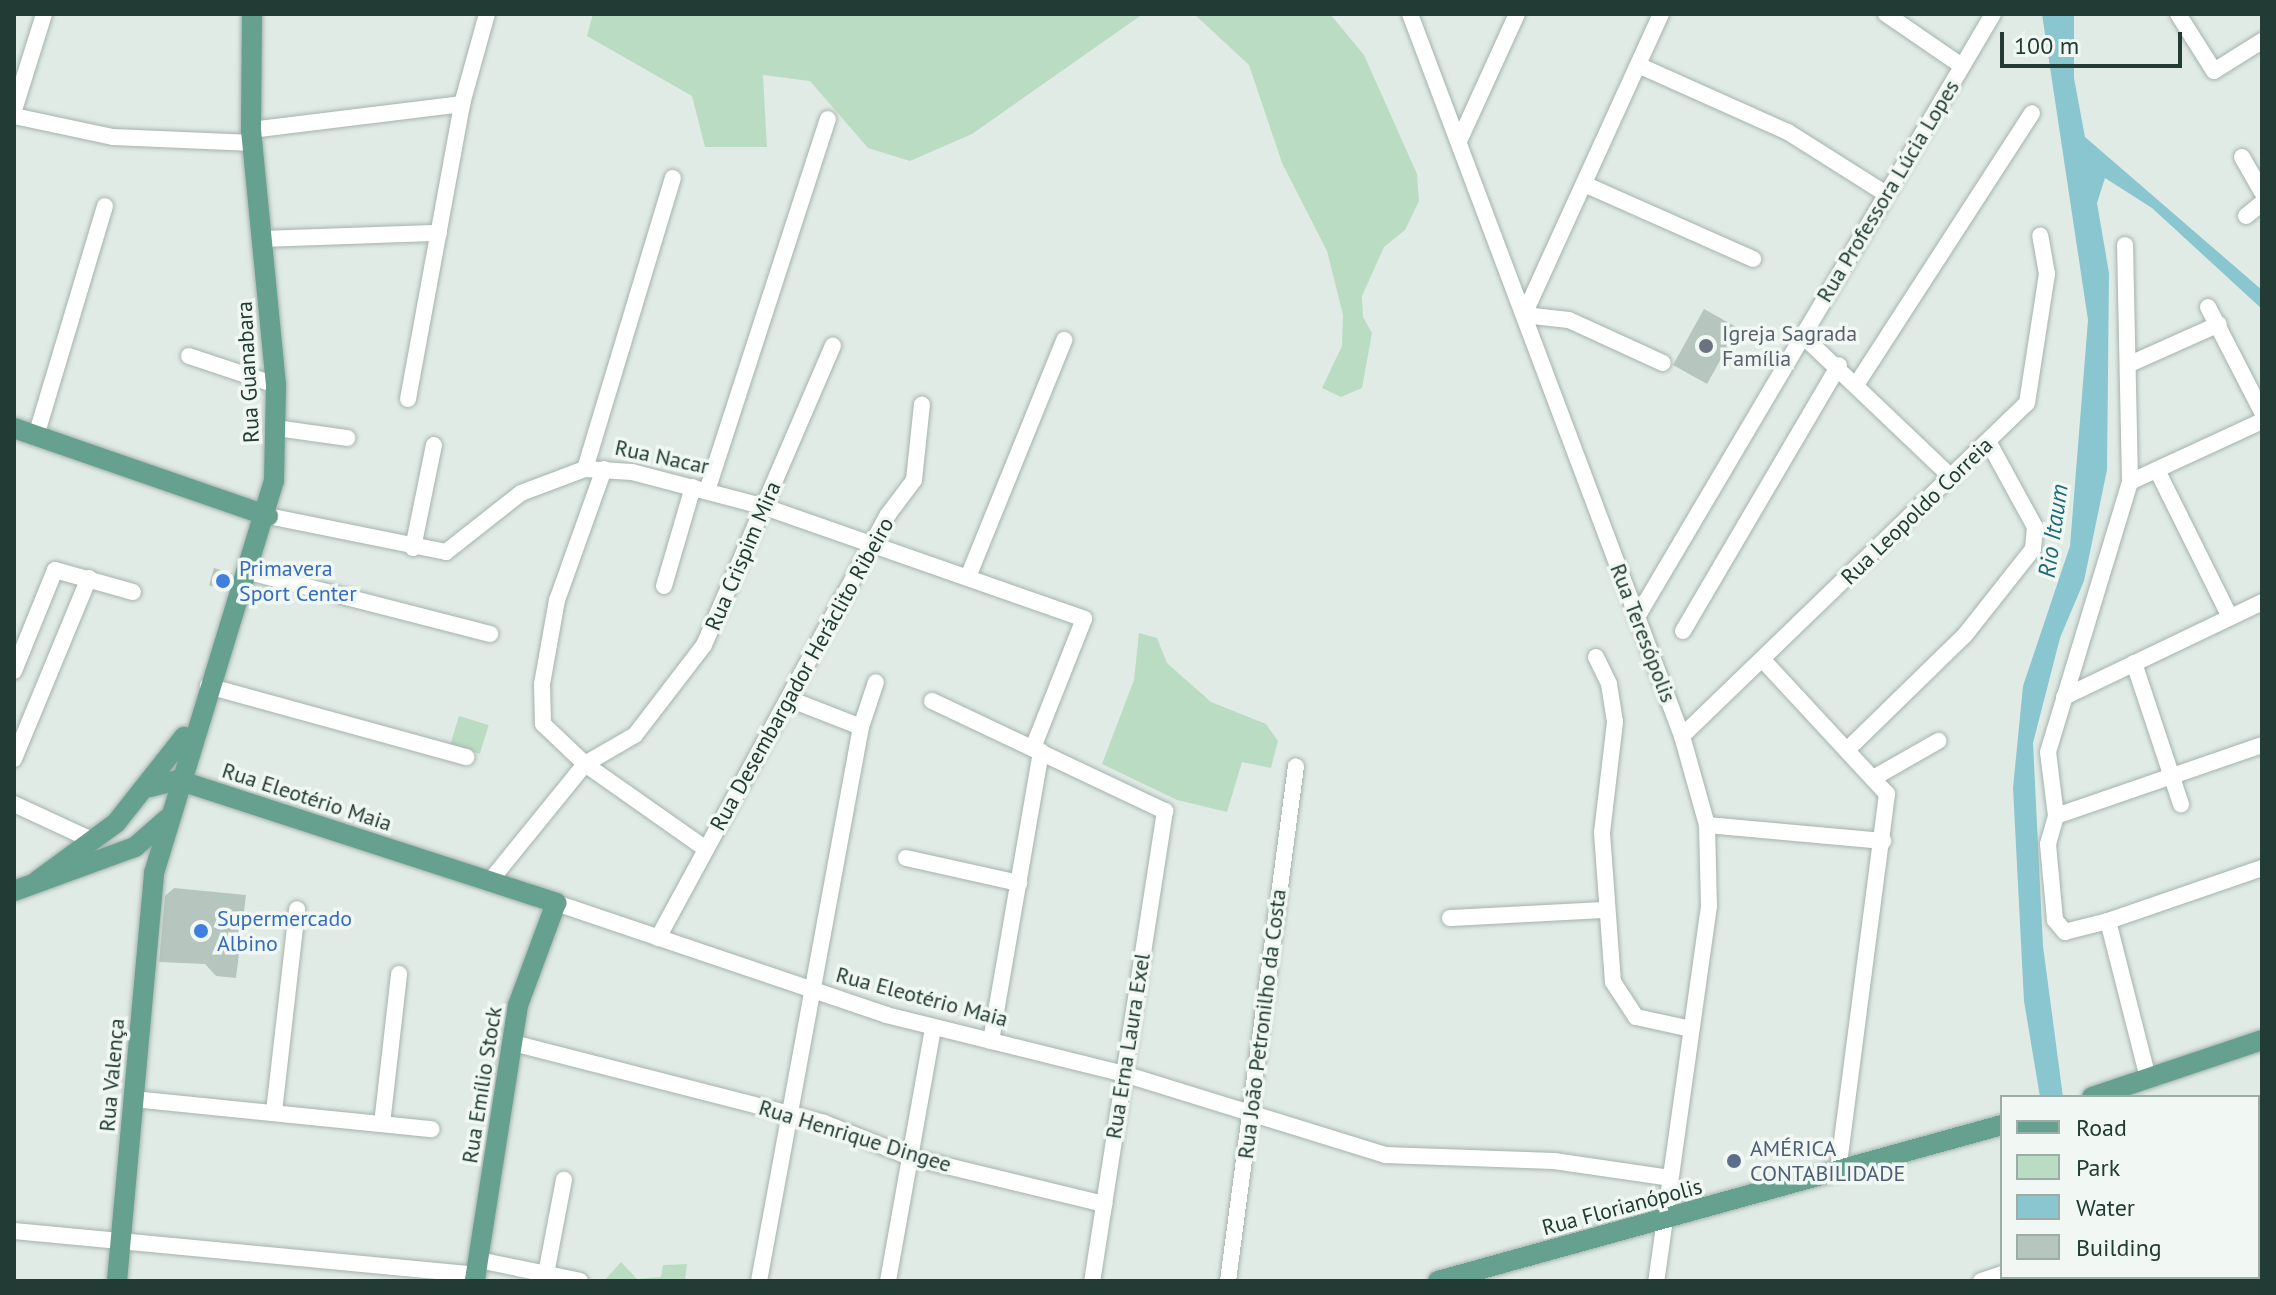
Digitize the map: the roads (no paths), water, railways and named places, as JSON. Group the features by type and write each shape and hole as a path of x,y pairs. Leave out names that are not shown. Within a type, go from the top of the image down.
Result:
{"main road":[{"name":"Rua Guanabara","path":"14,891 135,847 170,810 197,716 268,516 276,428 276,385 252,137 252,14"},
{"name":"Rua Nacar","path":"14,428 268,516"},
{"name":"Rua Guanabara","path":"37,881 116,823 150,787 197,716"},
{"path":"150,787 178,780"},
{"name":"Rua Eleotério Maia","path":"178,780 556,903"},
{"path":"150,787 166,792 170,810"},
{"name":"Rua Valença","path":"117,1281 154,873 170,810"},
{"path":"116,823 120,841 135,847 154,873"},
{"path":"94,841 135,847"},
{"name":"Rua Emílio Stock","path":"477,1272 526,979 556,903"},
{"path":"2104,1095 2262,1040"},
{"name":"Rua Florianópolis","path":"1438,1281 1475,1276 2000,1126"}],"street":[{"path":"44,14 14,113 113,137 252,137 462,104"},
{"path":"408,399 462,104 487,14"},
{"name":"Rua Teresópolis","path":"1410,14 1460,139 1682,736 1707,825 1709,906 1656,1281"},
{"path":"1460,139 1517,14"},
{"path":"1661,14 1524,315 1569,320 1663,363"},
{"path":"1886,14 1962,66"},
{"name":"Rua Professora Lúcia Lopes","path":"1637,617 1993,14"},
{"path":"2178,14 2214,71 2262,41"},
{"path":"1638,65 1788,132 1886,194"},
{"path":"1858,382 2032,113"},
{"path":"664,586 828,119"},
{"path":"2242,157 2262,192"},
{"path":"585,469 673,178"},
{"path":"1584,184 1753,259"},
{"path":"2246,216 2262,203"},
{"path":"36,436 105,206"},
{"path":"263,239 439,233"},
{"name":"Rua Leopoldo Correia","path":"1682,736 1989,443 2032,389 2048,265 2040,236"},
{"path":"2125,245 2132,363 2130,482 2048,752 2056,816 2048,844 2058,928 2073,931 2108,921 2262,868"},
{"path":"2208,307 2262,412"},
{"path":"2132,363 2219,324"},
{"path":"1802,335 1858,382 1952,478"},
{"path":"968,577 1064,340"},
{"name":"Rua Crispim Mira","path":"490,881 585,764 635,735 688,669 721,615 833,346"},
{"path":"189,356 276,385"},
{"path":"1683,631 1839,365"},
{"name":"Rua Desembargador Heráclito Ribeiro","path":"658,938 874,543 918,471 922,404"},
{"path":"2130,482 2262,421"},
{"path":"276,428 347,438"},
{"path":"1848,749 1965,635 2033,549 2035,527 1989,443"},
{"path":"413,548 434,445"},
{"name":"Rua Nacar","path":"268,516 413,548 455,549 521,493 585,469 604,469 700,489 765,507 1084,619 1037,750"},
{"path":"604,469 557,600 540,701 550,735 585,764 706,849"},
{"path":"2157,470 2230,617"},
{"path":"14,671 55,570 133,592"},
{"path":"249,572 490,634"},
{"path":"14,759 89,578"},
{"path":"2064,697 2262,602"},
{"path":"1596,657 1609,684 1615,722 1602,833 1609,961 1624,1007 1652,1024 1691,1029"},
{"path":"1762,659 1875,777 1887,794 1838,1172"},
{"path":"2134,663 2181,804"},
{"path":"759,1281 808,991 861,727 876,682"},
{"path":"208,686 466,757"},
{"path":"789,699 861,727"},
{"path":"932,701 1037,750 1019,883 991,1041"},
{"path":"1875,777 1938,741"},
{"path":"2056,816 2262,745"},
{"name":"Rua Erna Laura Exel","path":"1037,750 1165,811 1092,1281"},
{"name":"Rua João Petronilho da Costa","path":"1228,1281 1296,766"},
{"path":"14,804 94,841"},
{"path":"1707,825 1883,841"},
{"path":"906,858 1019,883"},
{"name":"Rua Eleotério Maia","path":"556,903 808,991 933,1029 1124,1074 1385,1155 1554,1161 1670,1178"},
{"path":"274,1112 297,909"},
{"path":"1450,918 1605,910"},
{"path":"2108,921 2148,1078"},
{"path":"382,1124 399,974"},
{"path":"888,1281 933,1029"},
{"name":"Rua Henrique Dingee","path":"513,1043 851,1131 910,1157 1104,1204"},
{"path":"134,1099 431,1129"},
{"path":"546,1274 564,1180"},
{"path":"14,1231 477,1272 546,1274 580,1281"},
{"path":"1981,1281 2000,1275"}],"water":[{"path":"2042,14 2074,14 2074,78 2085,137 2262,290 2262,309 2152,208 2105,178 2097,203 2109,273 2107,470 2084,581 2060,638 2033,743 2043,946 2063,1095 2040,1095 2024,1001 2013,788 2023,686 2070,546 2088,320"}],"place":[{"name":"Igreja Sagrada Família","path":"1706,346"},
{"name":"Primavera Sport Center","path":"223,581"},
{"name":"Supermercado Albino","path":"201,931"},
{"name":"AMÉRICA CONTABILIDADE","path":"1734,1161"}],"water label":[{"name":"Rio Itaum","path":"2053,531"}]}
